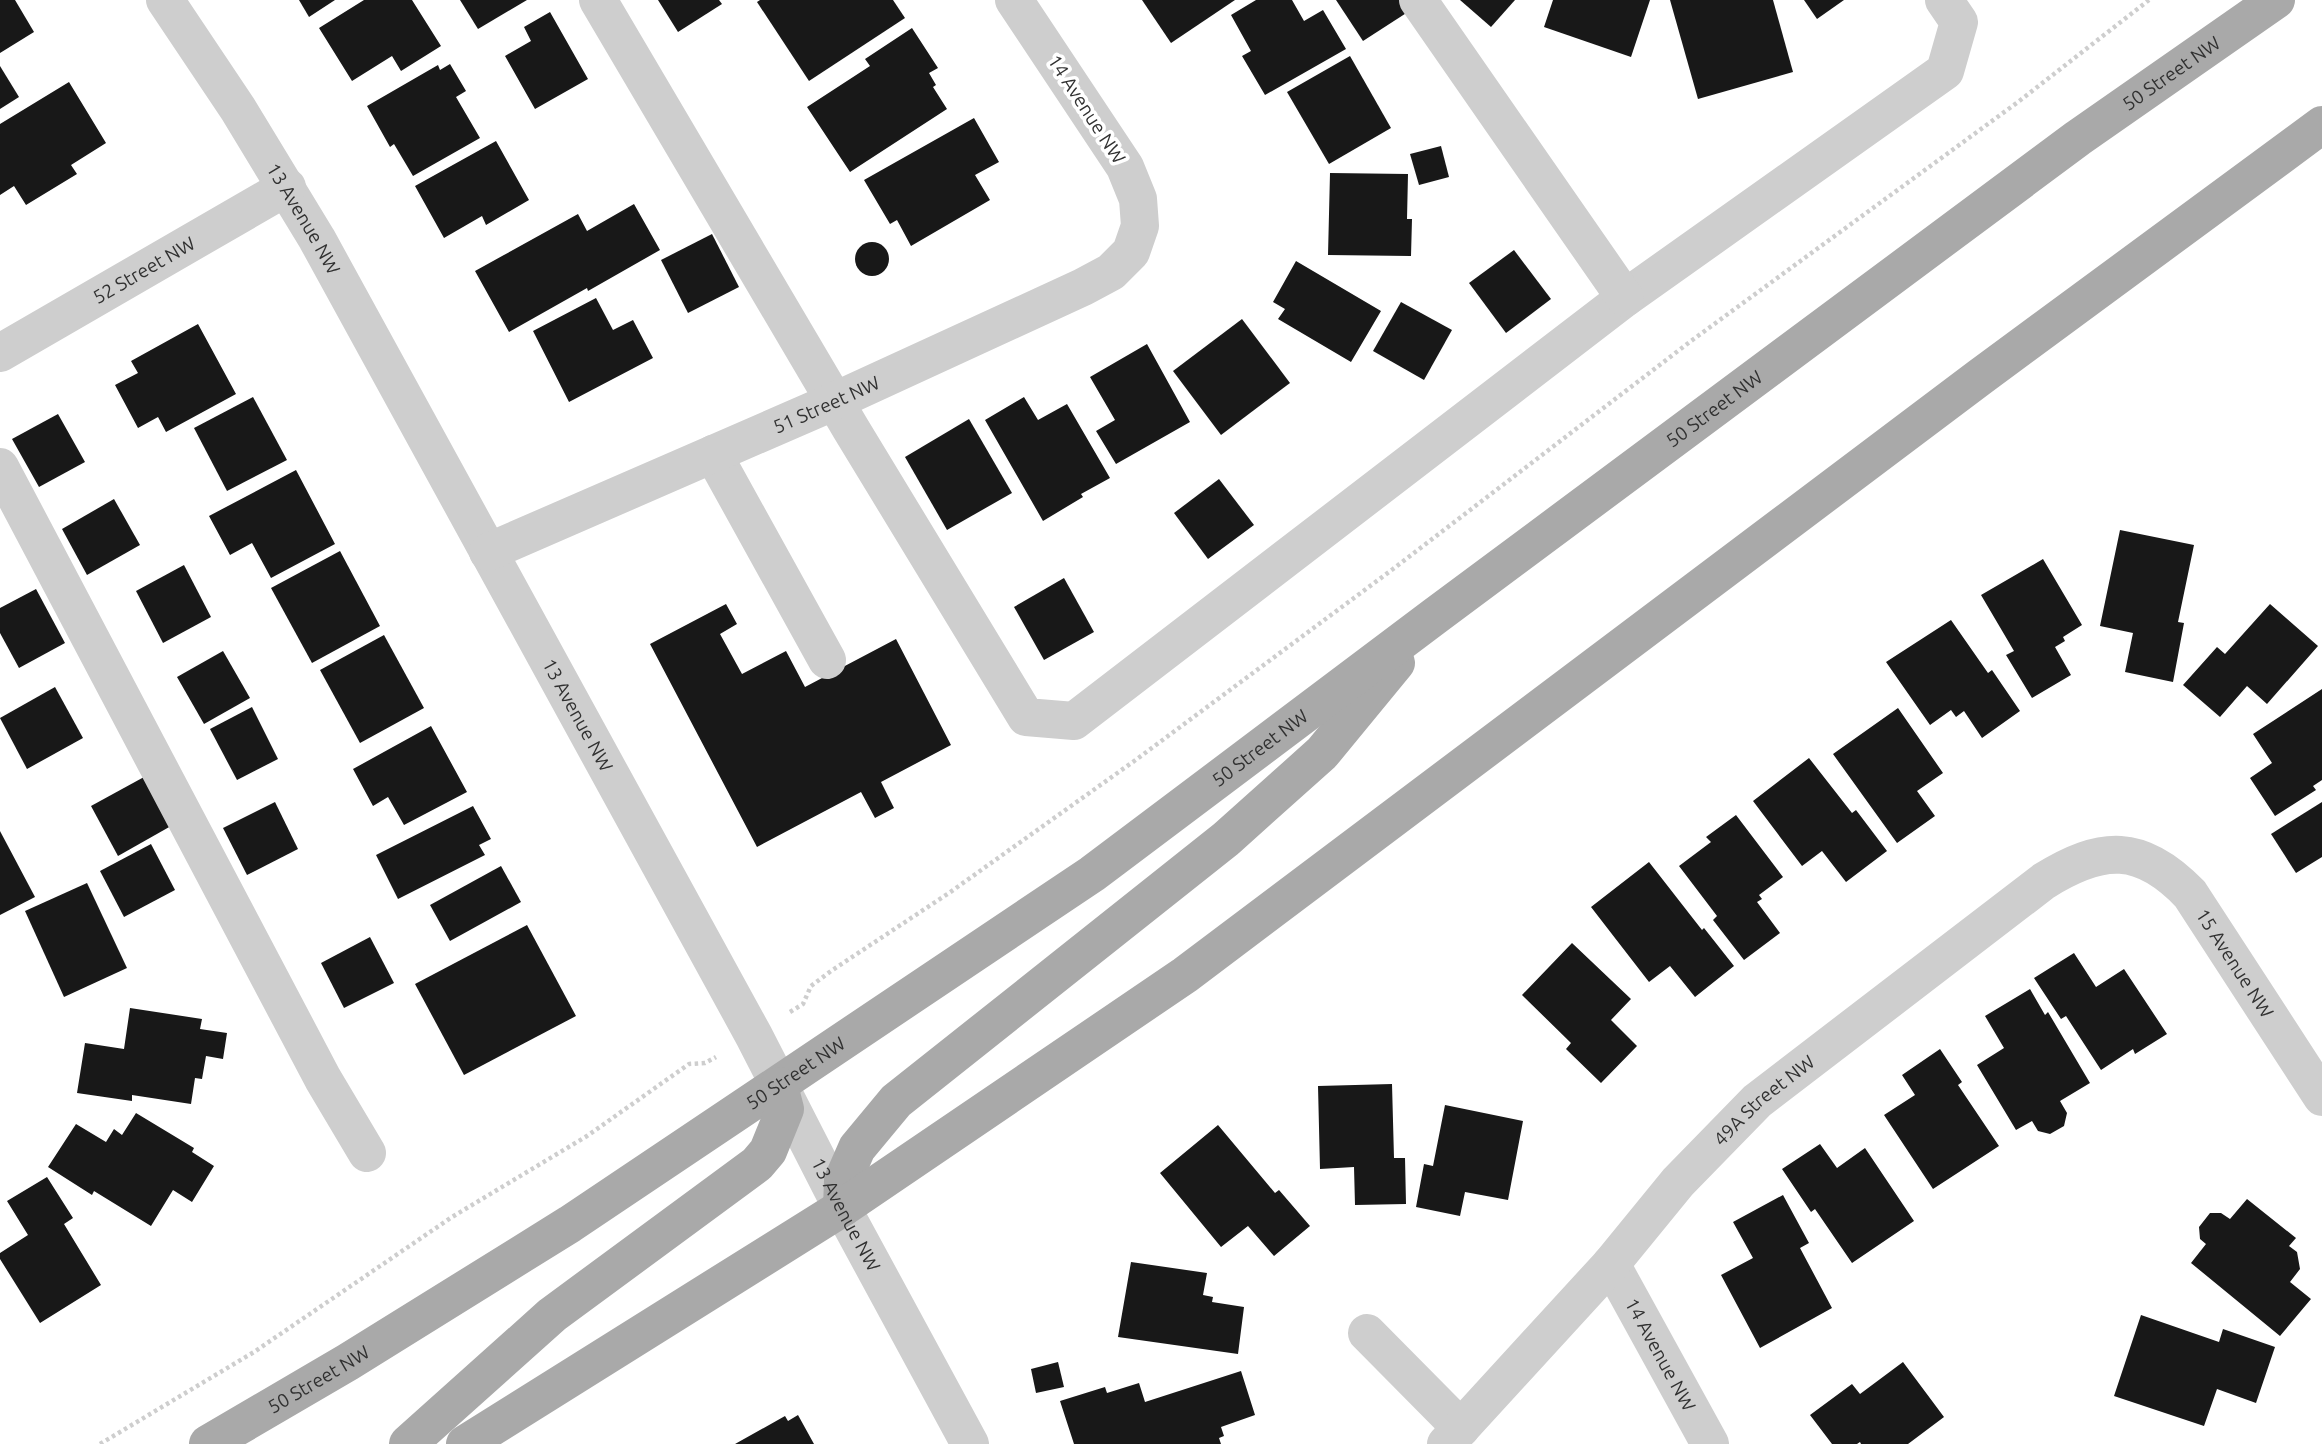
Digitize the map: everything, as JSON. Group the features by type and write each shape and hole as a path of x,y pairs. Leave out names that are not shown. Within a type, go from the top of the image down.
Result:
{"main road":[{"name":"50 Street NW","path":"208,1444 348,1362 570,1224 1092,874 1435,615 2078,138 2276,0"},
{"path":"466,1444 842,1208 1185,975 1969,385 2322,125"},
{"path":"842,1208 843,1180 857,1148 896,1101 1226,839 1322,754 1435,615"},
{"path":"408,1444 552,1315 757,1164 768,1151 785,1109 779,1086"}],"street":[{"name":"13 Avenue NW","path":"165,0 287,187 779,1086 970,1444"},
{"path":"598,0 1026,717 1074,721 1625,298 1945,71 1959,22 1944,0"},
{"name":"14 Avenue NW","path":"1014,0 1125,167 1138,199 1140,226"},
{"path":"1418,0 1625,298"},
{"name":"52 Street NW","path":"0,353 287,187"},
{"name":"51 Street NW","path":"488,552 835,401 1111,272 1131,252 1140,226"},
{"path":"713,454 827,660"},
{"path":"0,467 323,1079 367,1153"},
{"name":"15 Avenue NW","path":"2127,855 2163,868 2190,894 2322,1097"},
{"name":"49A Street NW","path":"1367,1333 1454,1436 1611,1264 1678,1182 1757,1101 2044,881 2067,866 2090,857 2127,855"},
{"name":"14 Avenue NW","path":"1611,1264 1710,1444"}],"path":[{"path":"803,1004 811,986 831,971 939,899 1148,750 1393,569 1691,341 2018,102 2149,0"},
{"path":"100,1444 254,1352 452,1217 587,1136 689,1064 705,1063"}],"building":[{"path":"0,0 15,0 34,32 0,53"},
{"path":"299,0 335,0 309,17"},
{"path":"364,0 412,0 441,46 401,71 392,56 352,81 319,28"},
{"path":"460,0 527,0 478,29"},
{"path":"658,0 719,0 722,4 678,32"},
{"path":"893,0 905,18 809,81 757,2"},
{"path":"1142,0 1235,0 1171,43"},
{"path":"1256,0 1292,0 1304,21 1323,10 1346,49 1265,95 1242,56 1251,51 1231,15"},
{"path":"1336,0 1404,0 1411,10 1363,41"},
{"path":"1460,0 1515,0 1491,27"},
{"path":"1553,0 1650,0 1631,57 1544,27"},
{"path":"1670,0 1773,0 1793,72 1698,99"},
{"path":"1804,0 1844,0 1817,19"},
{"path":"550,12 588,79 535,109 505,56 531,41 524,27"},
{"path":"912,28 938,68 929,73 936,85 933,87 947,109 850,172 807,107 870,66 865,59"},
{"path":"1350,56 1391,128 1329,164 1287,92"},
{"path":"450,64 466,91 456,97 480,138 413,176 394,144 390,147 367,106 438,65 440,70"},
{"path":"0,66 19,97 0,109"},
{"path":"69,82 106,143 71,165 77,174 26,205 14,186 0,195 0,124"},
{"path":"974,118 999,162 975,175 990,200 911,246 897,220 890,224 864,180"},
{"path":"496,141 529,200 486,225 482,216 444,238 415,186"},
{"path":"1441,146 1449,177 1419,185 1410,154"},
{"path":"1330,173 1408,174 1407,219 1412,219 1411,256 1328,255"},
{"path":"634,204 660,250 509,332 475,271 578,214 587,231"},
{"path":"712,234 739,287 688,313 661,260"},
{"path":"872,242 884,247 889,259 884,271 872,276 860,271 855,259 860,247"},
{"path":"1514,250 1551,299 1506,333 1469,283"},
{"path":"1296,261 1381,311 1351,362 1278,319 1285,309 1273,302"},
{"path":"596,298 613,330 633,320 653,358 569,402 533,331"},
{"path":"1401,302 1452,330 1424,380 1373,351"},
{"path":"1242,319 1290,383 1221,435 1173,371"},
{"path":"198,324 236,394 166,432 158,417 138,428 115,385 138,373 131,361"},
{"path":"1147,344 1190,422 1116,464 1096,431 1115,420 1090,377"},
{"path":"253,397 287,460 227,491 194,428"},
{"path":"1024,397 1038,420 1067,404 1110,478 1081,494 1083,497 1043,521 985,420"},
{"path":"58,414 85,462 39,487 12,439"},
{"path":"969,419 1012,493 947,530 905,457"},
{"path":"296,470 335,544 271,578 252,543 230,555 209,516"},
{"path":"1219,479 1254,525 1208,559 1174,513"},
{"path":"114,499 140,545 87,575 62,529"},
{"path":"2120,530 2194,545 2178,622 2184,623 2173,682 2125,672 2133,633 2100,626"},
{"path":"340,551 380,626 312,663 271,588"},
{"path":"2043,559 2082,625 2063,637 2065,641 2055,647 2071,675 2032,698 2006,655 2014,651 1981,595"},
{"path":"184,565 211,617 163,643 136,591"},
{"path":"1064,578 1094,632 1044,660 1014,607"},
{"path":"36,589 65,643 19,668 0,633 0,608"},
{"path":"726,604 737,624 720,634 742,674 786,651 805,687 896,639 951,745 881,782 894,808 875,818 861,792 757,847 650,644"},
{"path":"2270,604 2318,646 2267,704 2247,686 2220,717 2183,685 2217,647 2225,654"},
{"path":"1951,620 1988,673 1992,670 2020,711 1982,738 1964,711 1956,717 1951,710 1930,725 1886,662"},
{"path":"384,635 424,708 360,743 320,670"},
{"path":"223,651 250,698 204,724 177,677"},
{"path":"55,687 83,738 27,769 0,718"},
{"path":"2322,689 2322,780 2313,786 2316,790 2275,816 2250,778 2272,763 2253,734"},
{"path":"252,707 278,759 237,780 210,729"},
{"path":"1898,708 1943,773 1917,791 1935,816 1897,843 1833,754"},
{"path":"431,726 467,792 404,825 388,797 373,806 353,769"},
{"path":"1809,758 1852,813 1856,810 1887,851 1846,882 1822,851 1802,866 1753,801"},
{"path":"144,777 171,826 118,856 91,806"},
{"path":"275,802 298,849 247,875 223,828"},
{"path":"2322,802 2322,857 2296,873 2271,834"},
{"path":"473,806 491,839 479,845 485,855 398,899 376,855"},
{"path":"1736,815 1783,877 1759,895 1762,899 1757,902 1780,933 1744,960 1713,920 1717,916 1679,866 1711,842 1706,837"},
{"path":"0,831 35,897 0,915"},
{"path":"151,844 175,890 124,917 100,871"},
{"path":"1649,862 1734,966 1695,997 1670,966 1649,982 1591,907"},
{"path":"501,866 521,902 450,941 430,905"},
{"path":"87,883 127,968 64,997 25,911"},
{"path":"527,925 576,1016 464,1075 415,984"},
{"path":"370,937 394,983 344,1008 321,963"},
{"path":"1572,943 1631,999 1611,1020 1637,1046 1601,1083 1566,1049 1571,1043 1522,995"},
{"path":"2074,953 2096,987 2124,969 2167,1034 2135,1054 2133,1049 2101,1070 2066,1016 2061,1019 2034,978"},
{"path":"2030,989 2045,1015 2048,1012 2090,1083 2060,1101 2067,1113 2064,1126 2050,1134 2038,1131 2032,1121 2016,1130 1977,1065 2004,1048 1985,1016"},
{"path":"130,1008 202,1019 200,1029 227,1033 223,1059 206,1056 202,1079 195,1078 191,1104 132,1095 132,1101 77,1093 85,1043 124,1049"},
{"path":"1940,1049 1962,1082 1958,1085 1999,1146 1933,1189 1884,1115 1915,1095 1902,1075"},
{"path":"1392,1084 1394,1158 1405,1158 1406,1204 1355,1205 1354,1167 1320,1169 1318,1086"},
{"path":"1445,1105 1523,1121 1508,1200 1465,1192 1460,1216 1416,1207 1424,1164 1433,1166"},
{"path":"136,1113 194,1148 192,1152 214,1166 192,1202 173,1190 151,1226 94,1191 92,1195 48,1167 76,1124 106,1142 114,1129 122,1135"},
{"path":"1218,1125 1275,1193 1279,1190 1310,1226 1274,1256 1248,1226 1221,1247 1160,1173"},
{"path":"1820,1144 1837,1168 1865,1148 1914,1221 1852,1263 1815,1209 1811,1212 1782,1169"},
{"path":"47,1177 73,1218 64,1224 101,1285 40,1323 0,1259 0,1253 28,1235 7,1201"},
{"path":"1783,1195 1809,1243 1800,1248 1832,1308 1760,1348 1721,1275 1753,1258 1733,1222"},
{"path":"2247,1199 2296,1238 2289,1246 2297,1252 2300,1269 2290,1282 2311,1299 2280,1336 2191,1263 2206,1244 2200,1239 2199,1227 2210,1213 2221,1213 2230,1219"},
{"path":"1131,1262 1207,1273 1203,1295 1213,1297 1212,1302 1244,1307 1238,1354 1118,1337"},
{"path":"2141,1315 2219,1342 2223,1329 2275,1347 2256,1403 2217,1389 2204,1426 2114,1396"},
{"path":"1058,1362 1064,1387 1036,1393 1031,1369"},
{"path":"1903,1362 1944,1417 1908,1444 1832,1444 1810,1415 1852,1384 1860,1394"},
{"path":"1241,1371 1255,1415 1221,1427 1224,1436 1219,1438 1221,1444 1074,1444 1060,1401 1105,1387 1107,1393 1139,1383 1145,1402"},
{"path":"798,1415 814,1444 735,1444 785,1416 788,1421"}]}
